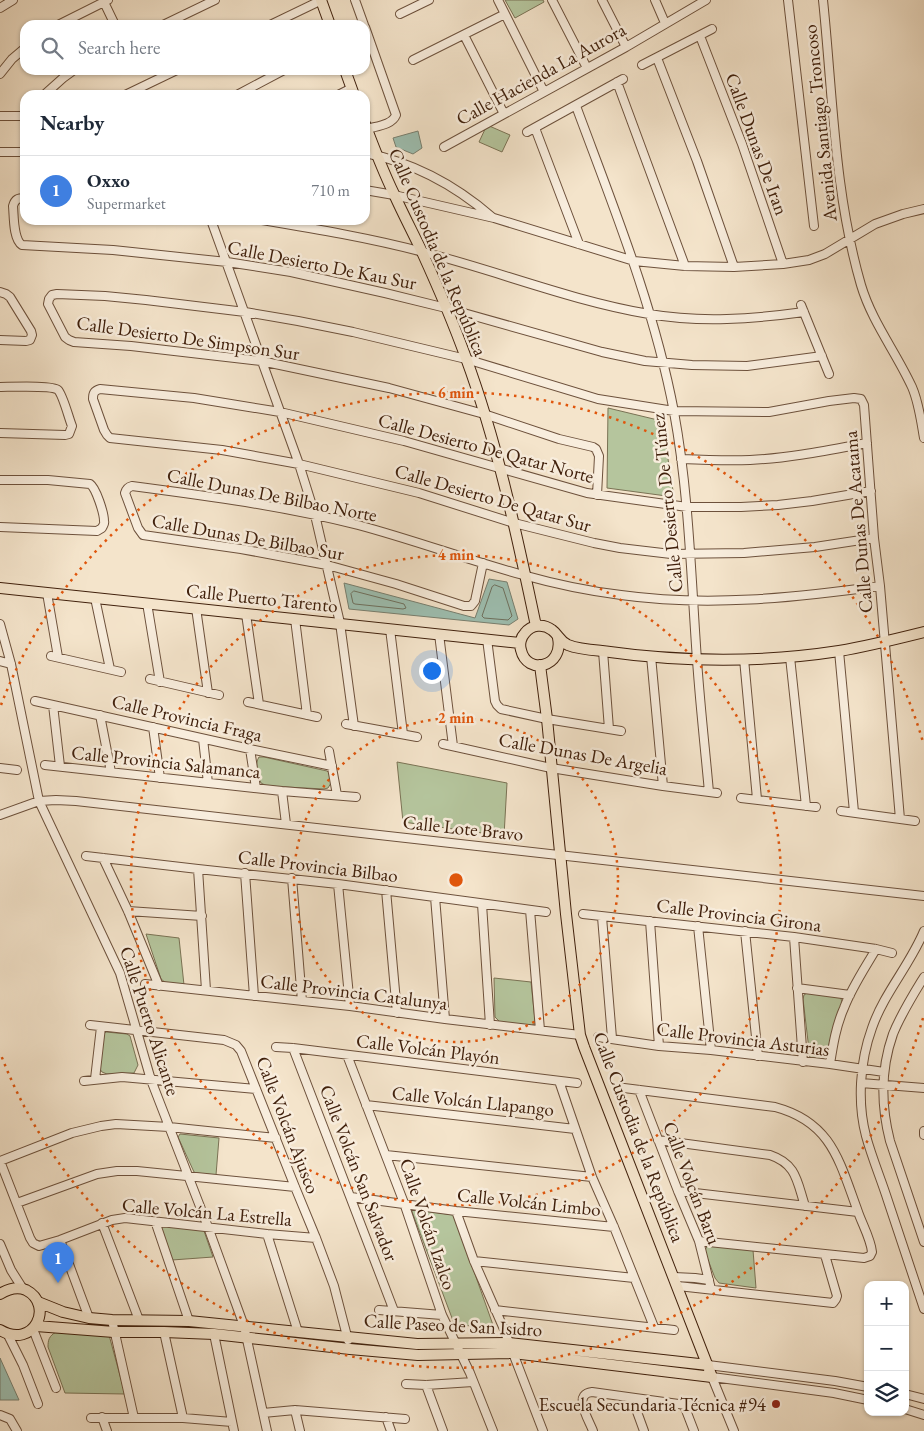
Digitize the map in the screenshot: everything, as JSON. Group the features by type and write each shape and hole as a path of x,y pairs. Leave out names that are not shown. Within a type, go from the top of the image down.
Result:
{"main road":[{"path":"321,0 328,20"},
{"path":"348,75 353,90"},
{"name":"Calle Custodia de la República","path":"370,138 394,195 422,251 466,359 500,469 514,523 536,626"},
{"name":"Calle Puerto Tarento","path":"0,588 520,642"},
{"path":"553,660 559,650 556,633 547,627 536,626 525,632 520,642 520,649 527,661 533,664 547,664 567,654 589,649"},
{"path":"558,638 570,646 603,651 697,659 744,660 839,651 924,632"},
{"name":"Calle Custodia de la República","path":"540,665 548,720 580,1035 712,1377"},
{"path":"0,1294 15,1288 23,1289"},
{"name":"Calle Paseo de San Isidro","path":"23,1289 32,1294 38,1302 63,1312 89,1318 189,1321 417,1344 509,1342 708,1364"},
{"path":"34,1327 39,1318 38,1302"},
{"name":"Calle Paseo de San Isidro","path":"4,1332 17,1336 26,1334 34,1327 114,1332 214,1334 418,1355 513,1353 712,1377"}],"street":[{"path":"0,8 12,0"},
{"path":"173,20 215,0"},
{"path":"280,20 321,0"},
{"path":"355,0 363,20"},
{"path":"400,14 429,0"},
{"path":"498,0 544,92"},
{"path":"552,0 587,68"},
{"path":"602,0 626,46"},
{"path":"655,0 665,23"},
{"name":"Calle Hacienda La Aurora","path":"444,147 626,46 704,0"},
{"path":"788,0 814,226"},
{"name":"Avenida Santiago Troncoso","path":"823,0 836,149 842,201 849,238 862,287 876,322 921,402 924,438"},
{"path":"68,20 105,1 113,20"},
{"path":"413,60 505,14"},
{"path":"642,65 712,29"},
{"path":"464,35 504,114"},
{"name":"Calle Dunas De Iran","path":"700,36 742,144 783,264"},
{"path":"370,40 396,115 391,122 370,126"},
{"path":"0,74 20,52"},
{"path":"657,58 697,160 734,267"},
{"path":"50,90 67,75"},
{"path":"135,90 166,75"},
{"path":"246,90 275,75"},
{"path":"527,132 620,80 685,266"},
{"name":"Calle Desierto De Túnez","path":"576,106 634,261 650,314 674,411 687,507 697,659 713,792"},
{"path":"0,116 20,116"},
{"path":"535,128 579,244"},
{"path":"0,152 20,152"},
{"path":"370,154 409,166 440,181 475,202 494,218"},
{"path":"370,191 494,218 634,261 685,266 734,267 783,264 809,260 825,254 875,224 924,209"},
{"name":"Calle Desierto De Kau Sur","path":"20,199 14,201 13,206 16,237 18,242 27,245 113,250 227,262 291,272 385,292 602,352 662,362 746,366 822,356"},
{"path":"213,225 299,464 315,515 340,623 350,725 417,737"},
{"path":"290,225 370,239 422,251 593,302 650,314 681,318 725,320 752,318 803,308 829,374"},
{"path":"0,340 26,341 30,340 32,335 10,297 3,293"},
{"name":"Calle Desierto De Simpson Sur","path":"245,312 113,297 52,295 49,298 48,304 66,337 74,342 140,347 261,361 389,388 484,414 559,439 589,446 596,449 599,456 597,495"},
{"path":"245,312 353,332 466,359 598,399 674,411"},
{"path":"0,387 53,388 58,390 72,426 69,434 65,435 0,433"},
{"name":"Calle Desierto De Qatar Norte","path":"106,435 93,399 93,394 100,389 194,398 280,412 404,441 597,495 687,507 778,505 871,491"},
{"name":"Calle Dunas De Acatama","path":"674,411 769,412 829,401 861,399 864,405 868,443 874,538 880,586 900,819"},
{"name":"Calle Desierto De Qatar Sur","path":"106,435 115,439 222,450 299,464 419,493 514,523 594,543 647,552 690,554 776,551 874,538"},
{"path":"681,459 752,460 868,443"},
{"path":"0,480 48,480 90,484 93,487 105,520 102,528 97,530 0,527"},
{"name":"Calle Dunas De Bilbao Norte","path":"129,487 208,496 315,515 402,538 525,576 620,595 694,601 745,600 816,595 880,586"},
{"name":"Calle Dunas De Bilbao Sur","path":"129,487 126,493 138,528 143,535 241,549 327,565 467,606 475,601 483,563"},
{"path":"47,593 55,656 121,672"},
{"path":"94,598 110,669"},
{"path":"147,603 160,682"},
{"path":"196,608 208,693"},
{"path":"246,614 259,704"},
{"path":"295,619 307,715"},
{"name":"Calle Puerto Alicante","path":"0,624 11,664 39,802 120,973 151,1080 244,1326 267,1431"},
{"path":"390,629 403,734"},
{"path":"439,634 453,746"},
{"path":"487,639 497,706 507,711 548,720 621,732"},
{"path":"603,651 609,729"},
{"path":"839,651 854,812"},
{"path":"651,656 663,786"},
{"path":"790,657 806,806"},
{"path":"744,660 757,799"},
{"path":"0,661 11,664"},
{"path":"150,680 219,695"},
{"name":"Calle Provincia Fraga","path":"35,701 332,766"},
{"path":"248,702 317,717"},
{"path":"53,705 60,766"},
{"path":"100,715 111,772"},
{"path":"153,727 160,778"},
{"path":"203,739 208,783"},
{"name":"Calle Dunas De Argelia","path":"443,744 552,768 713,792"},
{"path":"250,749 256,788"},
{"path":"329,751 337,795"},
{"name":"Calle Provincia Salamanca","path":"45,765 282,791 356,797"},
{"path":"0,768 17,770"},
{"name":"Calle Provincia Salamanca","path":"282,791 286,824"},
{"path":"741,798 816,806"},
{"name":"Calle Lote Bravo","path":"0,815 39,802 56,800 76,801 924,896"},
{"path":"841,811 915,821"},
{"name":"Calle Provincia Bilbao","path":"86,856 292,878 546,912"},
{"path":"103,858 128,911 159,986"},
{"path":"198,869 206,990"},
{"path":"245,873 254,996"},
{"path":"292,878 302,1001"},
{"path":"338,884 350,1006"},
{"path":"386,890 397,1013"},
{"path":"435,897 445,1019"},
{"path":"482,904 490,1025"},
{"path":"530,910 540,1030"},
{"path":"128,911 202,916"},
{"name":"Calle Provincia Girona","path":"583,914 794,937 892,953"},
{"path":"602,917 612,1038"},
{"path":"650,920 659,1046"},
{"path":"698,926 711,1050"},
{"path":"745,931 758,1056"},
{"path":"924,931 912,956 878,1012 872,1028 862,1070 861,1083 866,1136 924,1308"},
{"path":"794,937 803,1062"},
{"path":"830,1064 834,1038 843,1009 876,949"},
{"path":"924,977 894,1033 888,1049 884,1072 886,1125 924,1242"},
{"name":"Calle Provincia Catalunya","path":"145,984 350,1006 580,1035"},
{"path":"797,988 850,994"},
{"name":"Calle Volcán Ajusco","path":"90,1025 224,1040 236,1045 242,1051 334,1286 350,1349"},
{"path":"95,1079 100,1027"},
{"name":"Calle Provincia Asturias","path":"598,1037 659,1046 711,1050 884,1072"},
{"name":"Calle Volcán Playón","path":"276,1047 577,1083"},
{"name":"Calle Volcán San Salvador","path":"293,1048 394,1311"},
{"name":"Calle Volcán Izalco","path":"347,1055 404,1203 442,1314 493,1431"},
{"path":"84,1081 122,1077 256,1090"},
{"path":"559,1081 592,1177 654,1327"},
{"path":"861,1083 924,1088"},
{"path":"624,1088 775,1107 799,1115 810,1122 828,1141 842,1166 871,1248 870,1256 864,1258 699,1241"},
{"name":"Calle Volcán Baru","path":"639,1090 699,1241 711,1289"},
{"name":"Calle Volcán Llapango","path":"366,1105 575,1129"},
{"path":"276,1138 132,1124 100,1126 72,1134 0,1161 17,1203 97,1174 117,1171 137,1171 295,1188"},
{"path":"658,1140 770,1155 780,1159 788,1164 794,1173 805,1206"},
{"path":"386,1155 592,1177"},
{"path":"678,1191 858,1212"},
{"name":"Calle Volcán Limbo","path":"351,1198 614,1227"},
{"name":"Calle Volcán La Estrella","path":"17,1203 30,1238 33,1243 39,1246 118,1218 316,1238"},
{"path":"456,1211 474,1261 509,1342 543,1431"},
{"path":"154,1221 189,1321"},
{"path":"102,1223 140,1320"},
{"path":"267,1234 298,1332"},
{"path":"60,1240 89,1318"},
{"path":"0,1244 11,1270 23,1289"},
{"path":"676,1282 711,1289 833,1303 836,1296 825,1255"},
{"path":"474,1261 634,1278"},
{"path":"676,1282 695,1278 709,1280"},
{"path":"379,1310 442,1314"},
{"path":"495,1310 674,1330"},
{"path":"112,1320 134,1418"},
{"path":"34,1327 56,1388"},
{"path":"4,1332 23,1365 38,1404"},
{"path":"164,1332 182,1418"},
{"path":"214,1334 234,1431"},
{"name":"Calle Paseo de San Isidro","path":"708,1364 864,1386"},
{"name":"Calle Paseo de San Isidro","path":"712,1377 834,1393 864,1399"},
{"name":"Calle Custodia de la República","path":"712,1377 734,1431"},
{"path":"406,1384 426,1385 473,1382"},
{"path":"426,1385 442,1431"},
{"path":"593,1431 582,1402 587,1392 700,1407"},
{"path":"909,1395 924,1399"},
{"path":"632,1398 644,1431"},
{"path":"684,1405 694,1431"},
{"path":"294,1410 300,1431"},
{"path":"263,1413 294,1410 405,1419"},
{"path":"909,1410 924,1416"},
{"path":"0,1415 10,1419 17,1431"},
{"path":"386,1417 391,1431"},
{"path":"91,1418 182,1418 232,1422"},
{"path":"102,1418 107,1431"}],"shaded area":[{"path":"505,0 543,0 544,2 515,18"},
{"path":"487,125 510,135 502,152 479,142"},
{"path":"608,408 662,421 674,497 607,488"},
{"path":"259,757 327,771 331,783 328,788 324,789 267,786 261,783 258,774 257,763"},
{"path":"397,762 507,783 504,836 403,822"},
{"path":"146,934 179,938 184,985 166,983 161,979"},
{"path":"494,978 531,982 534,1024 531,1026 501,1023 495,1017"},
{"path":"807,993 840,997 842,1001 825,1060 810,1058 803,999"},
{"path":"106,1032 130,1036 138,1065 134,1073 107,1074 102,1072 100,1069 103,1035"},
{"path":"180,1134 219,1138 216,1175 194,1172 178,1137"},
{"path":"411,1209 454,1215 493,1325 455,1326"},
{"path":"160,1226 204,1231 213,1257 172,1260"},
{"path":"709,1245 753,1250 756,1288 719,1283 715,1278 705,1252"},
{"path":"56,1332 109,1335 125,1394 65,1393 48,1347 49,1338"}],"water":[{"path":"418,131 422,148 413,154 396,147 393,138"},
{"path":"489,579 507,582 518,619 509,625 349,609 344,583 475,618"},
{"path":"0,1358 19,1400 0,1400"}],"place":[{"name":"Oxxo","path":"58,1283"},
{"name":"Escuela Secundaria Técnica #94","path":"776,1404"}]}
